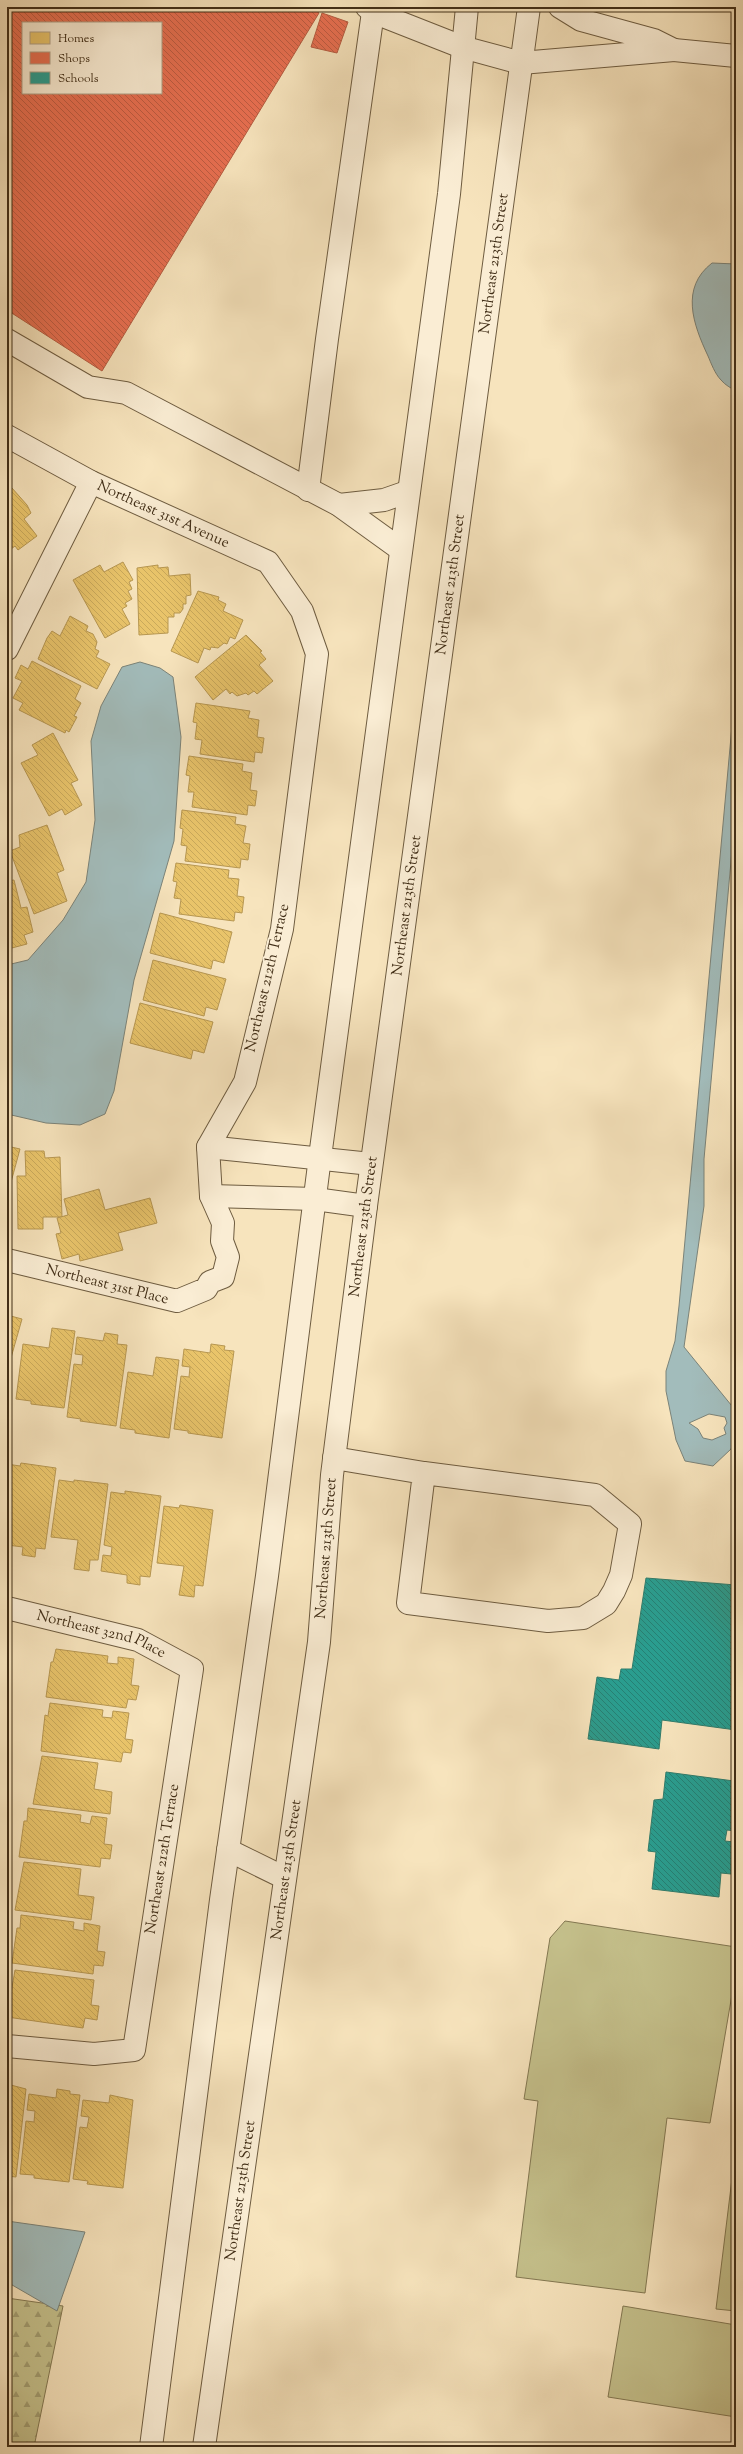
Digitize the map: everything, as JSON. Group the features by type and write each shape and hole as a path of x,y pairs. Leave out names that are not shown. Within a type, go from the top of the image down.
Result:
{"street":[{"path":"151,2447 228,1850 267,1576 314,1200 370,794 400,549 449,194 467,7"},
{"name":"Northeast 213th Street","path":"204,2447 319,1642 334,1458 371,1164 529,7"},
{"path":"560,7 581,20 654,40 674,50"},
{"path":"308,490 370,9 462,47 521,63 674,50 736,56"},
{"path":"7,340 88,387 126,393 339,505 400,549"},
{"name":"Northeast 31st Avenue","path":"7,436 91,482 268,562 302,611"},
{"path":"7,649 91,482"},
{"path":"339,505 384,500 408,492"},
{"name":"Northeast 212th Terrace","path":"208,1147 245,1082 282,929 317,654 302,611"},
{"path":"366,1206 314,1200 211,1196 208,1147 320,1157 371,1164"},
{"name":"Northeast 31st Place","path":"7,1260 177,1302 208,1286 223,1276 228,1257 222,1241 223,1224 211,1196"},
{"path":"334,1458 424,1473 596,1495 630,1524 621,1575 606,1604 583,1618 548,1621 408,1603 424,1473"},
{"name":"Northeast 32nd Place","path":"7,1608 138,1640 192,1669"},
{"name":"Northeast 212th Terrace","path":"7,2046 94,2054 134,2050 192,1669"},
{"path":"228,1850 285,1878"}],"green space":[{"path":"565,1921 736,1947 736,1971 710,2123 667,2118 645,2293 516,2277 538,2101 524,2099 550,1938"},
{"path":"736,2146 736,2311 716,2309"},
{"path":"7,2298 63,2306 34,2447 7,2447"},
{"path":"623,2306 736,2325 736,2417 608,2397"}],"water":[{"path":"712,263 736,264 736,391 724,383 715,372 694,319 692,307 696,284 702,273"},
{"path":"140,662 160,668 173,677 181,737 174,841 134,980 114,1091 105,1114 80,1125 46,1123 7,1114 7,965 28,960 63,920 86,882 95,820 91,741 101,706 122,667"},
{"path":"736,682 736,806 704,1159 704,1206 684,1347 736,1411 736,1436 731,1449 713,1466 685,1461 676,1440 666,1391 666,1371 675,1341","holes":["709,1414 725,1417 727,1423 724,1428 726,1434 712,1440 703,1438 698,1429 689,1423"]},
{"path":"7,2221 85,2232 57,2311 7,2282"}],"building: Homes":[{"path":"12,488 27,505 31,513 24,519 37,536 18,550 15,546 11,549 7,548 7,492"},
{"path":"123,562 133,580 129,582 132,589 128,591 132,599 125,603 127,606 122,609 130,624 105,638 73,580 100,565 104,572"},
{"path":"158,565 158,568 168,567 169,576 190,574 191,595 186,596 186,604 183,604 183,609 180,613 174,613 174,617 168,617 168,633 139,635 137,568"},
{"path":"198,591 219,597 218,600 226,604 223,611 243,620 235,639 230,637 227,644 224,643 218,648 211,647 210,650 204,648 198,663 171,651"},
{"path":"70,616 88,626 86,631 93,634 97,642 95,649 99,651 96,657 110,664 97,689 38,659 47,638 52,631 60,636"},
{"path":"246,635 262,651 260,652 266,659 259,665 273,681 257,694 254,691 248,695 246,693 237,696 232,692 230,694 226,689 213,700 195,677"},
{"path":"32,661 81,686 75,699 81,703 74,716 77,717 69,732 66,730 65,733 19,710 23,703 13,698 22,681 15,678 21,665 28,669"},
{"path":"196,703 250,711 248,718 259,720 257,737 264,738 262,753 255,752 254,762 200,754 202,740 195,739 197,723 193,722"},
{"path":"53,733 78,780 71,783 82,805 65,815 62,809 49,816 21,763 38,755 32,745"},
{"path":"189,756 243,764 242,771 252,773 250,790 257,791 255,806 248,805 247,815 192,807 194,792 188,792 190,776 186,775"},
{"path":"182,810 236,817 235,824 246,826 243,843 250,844 248,860 241,859 240,868 185,861 187,846 181,845 183,829 180,828"},
{"path":"47,825 64,870 57,873 67,901 34,914 10,851 20,847 19,835"},
{"path":"176,863 229,870 228,878 239,879 237,896 244,897 242,913 235,912 234,921 179,914 181,899 174,898 177,882 173,881"},
{"path":"14,880 21,908 27,907 33,932 24,935 27,944 8,949 7,881"},
{"path":"160,913 232,932 224,963 213,960 211,969 150,953"},
{"path":"153,960 226,979 217,1010 206,1007 204,1016 143,1000"},
{"path":"140,1003 213,1022 204,1053 193,1050 191,1059 130,1043"},
{"path":"7,1146 20,1149 7,1197"},
{"path":"25,1151 44,1151 45,1158 60,1157 62,1217 43,1217 43,1229 18,1229 17,1176 26,1176"},
{"path":"99,1189 105,1210 150,1198 157,1223 118,1233 123,1250 80,1261 79,1254 62,1259 56,1234 61,1233 57,1218 68,1215 64,1199"},
{"path":"7,1315 22,1319 7,1372"},
{"path":"52,1328 75,1331 64,1408 31,1404 31,1401 16,1399 23,1344 49,1348"},
{"path":"105,1333 118,1335 117,1344 127,1345 116,1426 80,1421 81,1419 67,1417 74,1364 82,1365 83,1355 75,1354 77,1337 103,1341"},
{"path":"211,1344 225,1346 224,1350 234,1351 222,1438 188,1433 188,1431 174,1429 181,1376 189,1377 190,1367 182,1366 184,1349 210,1353"},
{"path":"156,1357 179,1360 169,1438 135,1433 135,1430 120,1428 128,1372 153,1376"},
{"path":"21,1463 56,1468 45,1549 36,1548 35,1557 22,1555 23,1547 7,1545 7,1464 20,1466"},
{"path":"59,1480 74,1482 74,1480 108,1484 98,1560 90,1560 89,1571 74,1569 78,1540 51,1537"},
{"path":"125,1491 161,1496 150,1577 140,1576 140,1585 127,1583 127,1575 101,1571 103,1555 111,1556 112,1547 104,1545 111,1492 125,1494"},
{"path":"180,1505 213,1510 203,1586 195,1585 194,1597 179,1595 184,1566 157,1563 164,1506 179,1508"},
{"path":"56,1649 108,1656 107,1663 118,1664 118,1657 134,1659 131,1685 139,1686 136,1700 128,1699 126,1708 46,1697 51,1662 53,1662"},
{"path":"50,1703 103,1710 102,1717 112,1718 113,1711 129,1713 125,1739 133,1740 131,1753 123,1752 121,1762 41,1751 45,1715 48,1716"},
{"path":"42,1756 98,1763 94,1789 112,1792 110,1814 33,1804"},
{"path":"28,1808 81,1815 80,1822 90,1824 92,1816 107,1818 104,1844 112,1845 110,1859 101,1858 100,1867 19,1857 24,1821 27,1821"},
{"path":"24,1862 81,1869 78,1895 94,1897 91,1920 15,1910"},
{"path":"21,1915 74,1922 73,1929 84,1931 84,1923 100,1926 97,1951 105,1952 103,1966 94,1965 93,1974 12,1963 17,1928 20,1928"},
{"path":"15,1970 94,1980 91,2005 99,2006 97,2020 85,2018 83,2028 7,2017"},
{"path":"7,2084 26,2089 16,2177 7,2176"},
{"path":"57,2089 70,2091 70,2094 80,2095 69,2182 34,2178 34,2175 20,2174 26,2121 34,2122 35,2111 27,2110 29,2094 56,2098"},
{"path":"110,2095 133,2100 123,2188 87,2184 88,2181 73,2179 80,2127 87,2128 89,2117 81,2116 83,2100 109,2103"}],"building: Shops":[{"path":"7,7 310,7 319,13 102,371 7,310"},
{"path":"322,13 348,22 337,53 311,47"}],"building: Schools":[{"path":"646,1578 736,1585 736,1730 662,1720 659,1749 588,1739 597,1677 619,1680 621,1669 632,1669"},
{"path":"666,1772 734,1781 732,1799 736,1800 736,1831 727,1830 725,1841 734,1842 731,1874 721,1873 719,1897 652,1889 656,1852 648,1851 654,1800 663,1799"}]}
